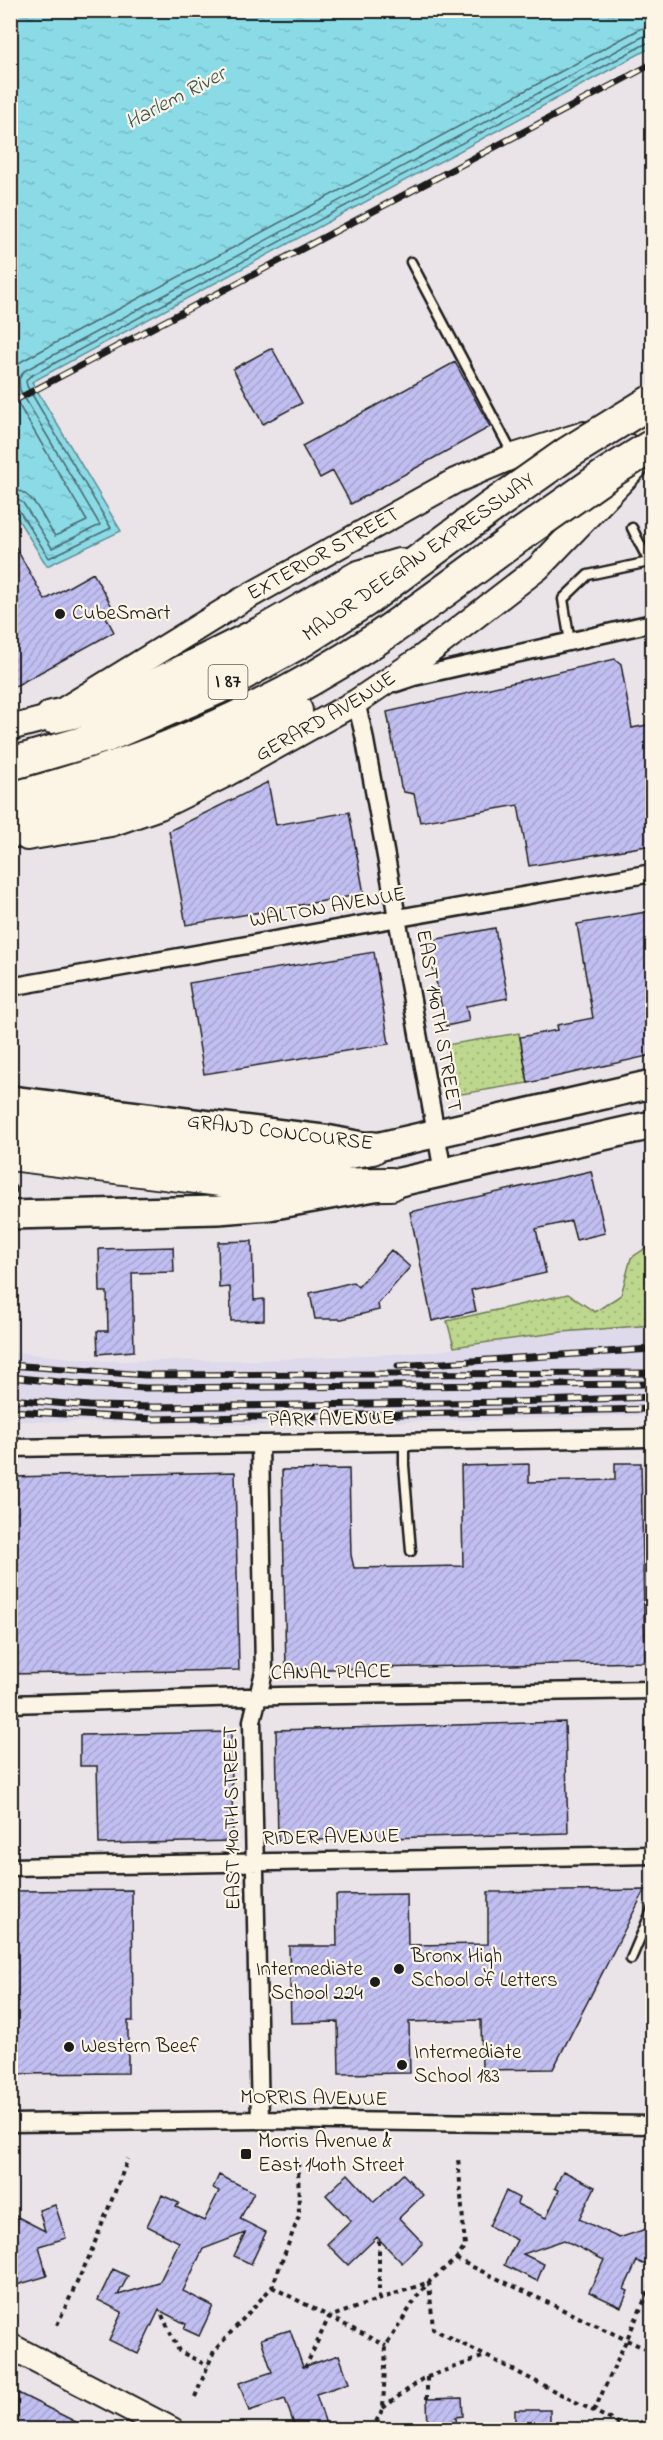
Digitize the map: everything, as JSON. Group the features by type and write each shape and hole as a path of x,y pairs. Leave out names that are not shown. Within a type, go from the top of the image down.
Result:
{"highway":[{"name":"MAJOR DEEGAN EXPRESSWAY","path":"10,764 106,736 184,704 216,688 334,621 568,453 641,410"},
{"name":"MAJOR DEEGAN EXPRESSWAY","path":"10,799 85,779 203,733 285,694 375,640 610,472 652,446"},
{"path":"52,717 104,705 152,687 254,637 359,577 423,558"},
{"path":"10,832 140,788 237,744 297,711 375,640"},
{"path":"10,1127 202,1152 270,1158 328,1156 372,1148"},
{"path":"10,1154 261,1184 391,1184"}],"main road":[{"name":"EXTERIOR STREET","path":"10,728 52,717 242,600 432,493 514,456 641,410 652,412"},
{"path":"356,702 420,659 538,568 652,446 647,428 639,422 641,410"},
{"name":"GERARD AVENUE","path":"10,840 111,824 160,807 224,776 356,702"},
{"name":"GRAND CONCOURSE","path":"10,1100 331,1140 372,1148 652,1084"},
{"name":"GRAND CONCOURSE","path":"10,1215 245,1208 285,1204 391,1184 652,1125"},
{"path":"10,2346 172,2430"}],"street":[{"name":"GERARD AVENUE","path":"356,702 414,677 652,623"},
{"name":"EAST 140TH STREET","path":"356,702 364,735 443,1172"},
{"name":"WALTON AVENUE","path":"10,987 652,873"},
{"name":"PARK AVENUE","path":"10,1448 652,1438"},
{"name":"EAST 140TH STREET","path":"260,1444 264,1672 252,1721 260,2120"},
{"name":"CANAL PLACE","path":"10,1704 652,1690"},
{"name":"RIDER AVENUE","path":"10,1868 652,1855"},
{"name":"MORRIS AVENUE","path":"10,2123 260,2120 652,2126"}],"lane":[{"path":"411,262 514,456"},
{"path":"570,642 563,599 588,575 650,562 632,528"},
{"path":"404,1442 411,1551"},
{"path":"631,1959 652,1910"}],"path":[{"path":"372,2430 383,2408 386,2346 418,2295 429,2282 456,2259 465,2247 458,2157"},
{"path":"195,2397 214,2351 272,2287 299,2216 298,2158"},
{"path":"57,2325 89,2257 128,2159"},
{"path":"379,2237 379,2299"},
{"path":"456,2259 652,2352"},
{"path":"305,2368 329,2317 429,2282"},
{"path":"429,2282 433,2329 631,2430 652,2413"},
{"path":"272,2287 386,2346"},
{"path":"594,2411 652,2287"},
{"path":"162,2315 179,2351 208,2366"},
{"path":"383,2408 427,2377 485,2356"},
{"path":"427,2377 428,2399"}],"shaded area":[{"path":"652,1325 652,1415 289,1425 11,1421 11,1352 105,1361 261,1360 430,1352 562,1332"}],"green space":[{"path":"519,1033 528,1083 456,1095 446,1045"},
{"path":"652,1244 652,1325 562,1332 454,1347 447,1321 568,1294 595,1312 621,1295 631,1258"}],"water":[{"name":"Harlem River","path":"11,10 652,11 652,47 32,382 121,531 47,566 11,508"}],"building":[{"path":"272,348 302,403 263,424 233,369"},
{"path":"455,362 490,427 351,504 333,471 320,478 302,446"},
{"name":"CubeSmart","path":"10,537 45,600 93,573 115,612 106,617 114,632 10,689"},
{"path":"615,659 621,664 632,728 652,724 652,845 529,866 518,805 420,822 414,794 404,792 401,787 387,712"},
{"path":"268,782 276,825 349,812 364,894 186,925 169,831"},
{"path":"652,911 652,1055 528,1083 520,1037 558,1030 557,1025 593,1018 577,924"},
{"path":"495,928 508,998 466,1006 469,1021 446,1026 427,941"},
{"path":"374,952 389,1044 204,1074 189,983"},
{"path":"591,1171 605,1233 576,1240 571,1221 536,1229 546,1273 471,1290 476,1311 432,1321 410,1212"},
{"path":"252,1241 254,1300 264,1299 264,1320 231,1321 230,1287 219,1288 218,1242"},
{"path":"173,1247 174,1272 132,1273 134,1351 98,1354 97,1331 108,1331 107,1292 100,1292 99,1249"},
{"path":"391,1250 410,1267 378,1304 379,1310 342,1319 315,1319 310,1293 353,1282 358,1287"},
{"path":"615,1463 641,1463 645,1662 286,1670 282,1470 349,1469 351,1555 354,1568 463,1566 461,1466 529,1464 529,1482 615,1480"},
{"path":"235,1472 239,1670 10,1674 10,1477"},
{"path":"565,1722 568,1833 278,1841 276,1730"},
{"path":"231,1732 233,1841 99,1844 97,1766 80,1766 80,1735"},
{"path":"132,1890 133,2021 128,2021 128,2073 10,2074 10,1891"},
{"path":"645,1890 553,2069 482,2070 481,2020 409,2022 410,2073 339,2074 338,2022 291,2023 289,1946 337,1946 336,1895 407,1894 408,1945 488,1944 488,1892"},
{"path":"563,2171 595,2187 579,2219 619,2238 652,2227 652,2268 637,2261 624,2289 628,2291 621,2307 589,2292 604,2260 564,2240 523,2254 544,2264 537,2281 504,2265 517,2240 489,2226 506,2191 519,2198 517,2204 546,2218 559,2190 555,2188"},
{"path":"348,2174 374,2202 403,2174 423,2195 399,2218 423,2243 402,2263 377,2237 348,2265 327,2244 351,2221 326,2195"},
{"path":"219,2175 254,2192 240,2219 266,2232 251,2264 234,2256 245,2233 203,2249 183,2291 213,2306 199,2336 184,2329 186,2324 159,2310 138,2354 109,2340 122,2312 98,2300 113,2269 128,2276 118,2295 159,2283 179,2242 147,2226 162,2195 179,2203 176,2207 204,2221 219,2191 213,2188"},
{"path":"55,2205 66,2238 39,2246 47,2276 10,2287 10,2213 45,2231 39,2210"},
{"path":"290,2330 303,2367 339,2355 349,2383 316,2394 327,2427 318,2430 296,2430 285,2399 249,2411 239,2383 272,2372 261,2339"},
{"path":"18,2393 92,2430 18,2430"},
{"path":"462,2398 463,2416 456,2417 457,2430 428,2430 427,2399"},
{"path":"515,2410 550,2410 550,2428 515,2430"}],"railway":[{"path":"10,403 652,64"},
{"path":"398,1366 652,1349"},
{"path":"10,1365 145,1375 652,1373"},
{"path":"10,1377 145,1388 652,1384"},
{"path":"10,1399 89,1406 155,1407 512,1402 652,1397"},
{"path":"10,1411 154,1419 652,1409"}],"place":[{"name":"CubeSmart","path":"60,614"},
{"name":"Bronx High School of Letters","path":"399,1969"},
{"name":"Intermediate School 224","path":"375,1982"},
{"name":"Western Beef","path":"69,2047"},
{"name":"Intermediate School 183","path":"402,2065"},
{"name":"Morris Avenue & East 140th Street","path":"246,2154"}]}
